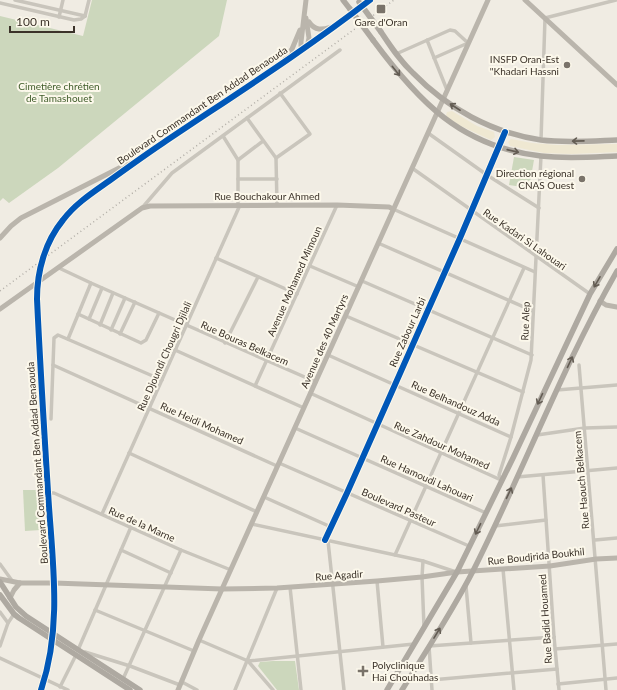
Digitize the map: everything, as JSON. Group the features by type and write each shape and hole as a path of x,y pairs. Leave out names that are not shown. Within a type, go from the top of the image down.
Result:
{"main road":[{"path":"343,0 405,81 437,113 455,126 498,148 541,156 617,156"},
{"path":"358,1 396,54 413,74 443,99 484,124 505,132 541,140 617,140"},
{"path":"387,690 457,572 590,294 617,249"},
{"path":"402,690 473,571 557,390 600,301 617,272"},
{"path":"0,582 19,610 54,637"},
{"path":"0,594 14,614 77,652 130,690"},
{"path":"121,684 140,690"}],"street":[{"path":"15,0 25,1 85,16"},
{"path":"59,17 63,0"},
{"path":"0,3 74,20 81,19 85,16 89,0"},
{"path":"305,10 309,38 305,48 302,47 301,42 306,0"},
{"name":"Boulevard Commandant Ben Addad Benaouda","path":"42,690 46,680 54,637 54,583 37,299 39,270 46,248 62,221 76,206 144,156 338,25 370,0"},
{"name":"Avenue des 40 Martyrs","path":"180,686 194,651 488,0"},
{"path":"525,0 617,85"},
{"path":"545,18 616,0"},
{"path":"24,9 25,1"},
{"path":"281,63 295,43 305,10"},
{"path":"306,18 311,26 316,29 325,29 338,25"},
{"path":"541,140 545,18"},
{"path":"396,54 450,30 455,31 468,43 434,58"},
{"path":"427,40 447,90"},
{"path":"0,309 142,208 172,173 340,50"},
{"path":"276,158 310,134 280,94"},
{"path":"247,118 276,158 277,205"},
{"name":"Rue Zabour Larbi","path":"326,540 460,238 505,132"},
{"path":"428,133 487,175 538,208"},
{"path":"223,136 238,160 239,205"},
{"path":"238,160 263,141"},
{"path":"0,238 10,226 21,218 144,156"},
{"name":"Rue Alep","path":"501,480 499,475 511,437 532,355 541,156"},
{"name":"Rue Kadari Si Lahouari","path":"412,168 590,294"},
{"path":"238,179 276,179"},
{"name":"Rue Bouchakour Ahmed","path":"142,208 150,206 239,205 337,205 393,208"},
{"name":"Rue Djoundi Chougri Djilali","path":"102,514 239,205"},
{"name":"Avenue Mohamed Mimoun","path":"255,386 337,205"},
{"path":"393,208 535,272"},
{"path":"378,243 533,311"},
{"path":"216,258 297,294"},
{"path":"310,266 359,287"},
{"name":"Rue Bouras Belkacem","path":"59,268 186,326 316,382"},
{"path":"395,555 524,268"},
{"path":"225,343 258,277"},
{"path":"362,280 492,339 532,355"},
{"path":"68,339 91,283"},
{"path":"89,320 102,288"},
{"path":"100,325 113,293"},
{"path":"111,330 125,298"},
{"path":"600,301 606,305 617,307"},
{"path":"120,334 135,302"},
{"path":"78,314 140,343 143,343 147,339 159,313"},
{"path":"346,316 523,392"},
{"path":"51,419 54,338 58,335 162,380"},
{"path":"176,350 304,408"},
{"name":"Rue Belhandouz Adda","path":"328,355 511,437"},
{"name":"Rue Heidi Mohamed","path":"54,365 278,465"},
{"name":"Rue Haouch Belkacem","path":"579,365 595,540 606,690"},
{"path":"557,390 617,385"},
{"name":"Rue Zahdour Mohamed","path":"310,393 501,480"},
{"path":"537,435 585,428 617,427"},
{"name":"Rue Hamoudi Lahouari","path":"295,428 486,513"},
{"path":"129,453 257,512"},
{"name":"Boulevard Pasteur","path":"278,465 469,546"},
{"path":"517,477 617,468"},
{"name":"Rue Badid Houamed","path":"543,475 559,690"},
{"name":"Rue de la Marne","path":"48,493 54,493 181,550 231,570"},
{"path":"264,497 331,527"},
{"path":"494,526 546,520"},
{"path":"252,524 423,561 457,572"},
{"path":"60,687 77,652 131,527"},
{"path":"595,540 617,538"},
{"path":"326,540 341,651 344,690"},
{"path":"121,550 171,572"},
{"path":"121,684 181,550"},
{"name":"Rue Boudjrida Boukhil","path":"457,572 550,566 596,559 617,558"},
{"path":"423,561 422,577 424,628"},
{"path":"0,564 14,583"},
{"path":"503,569 514,690"},
{"name":"Rue Agadir","path":"0,579 14,583 164,586 222,589 333,585 422,577 457,572"},
{"path":"377,581 383,647"},
{"path":"10,598 20,583"},
{"path":"466,584 470,643"},
{"path":"290,587 301,690"},
{"path":"235,690 277,588"},
{"path":"94,610 194,651"},
{"path":"0,612 8,623"},
{"path":"0,646 8,623 14,614"},
{"path":"432,690 429,646 554,637"},
{"path":"199,640 248,660 415,644"},
{"path":"555,649 602,644 617,644"},
{"path":"77,652 130,666 180,686 197,690"},
{"path":"0,658 68,690"},
{"path":"248,660 273,690"},
{"path":"431,680 557,669"},
{"path":"558,684 617,678"}],"green space":[{"name":"Cimetière chrétien de Tamashouet","path":"92,0 227,0 219,36 58,168 9,203 3,198 0,201 0,16 83,36"},
{"path":"514,157 534,160 529,188 509,185"},
{"path":"23,490 40,490 41,530 25,531"},
{"path":"295,661 299,690 277,690 258,666 260,662"}],"shaded area":[{"path":"452,111 477,126 494,132 495,137 491,140 461,126 448,118 446,115 447,112"},
{"path":"511,139 532,143 557,145 617,144 617,152 571,154 544,153 510,146 508,142"}],"railway":[{"path":"0,291 394,0"}],"cycle path":[{"path":"41,690 48,666 52,641 54,592 37,288 43,257 51,238 68,214 90,194 294,55 370,0"},
{"path":"325,540 460,238 505,132"}],"place":[{"name":"Gare d'Oran","path":"381,9"},
{"name":"INSFP Oran-Est \"Khadari Hassni","path":"567,65"},
{"name":"Direction régional CNAS Ouest","path":"582,179"},
{"name":"Polyclinique Hai Chouhadas","path":"363,671"}]}
